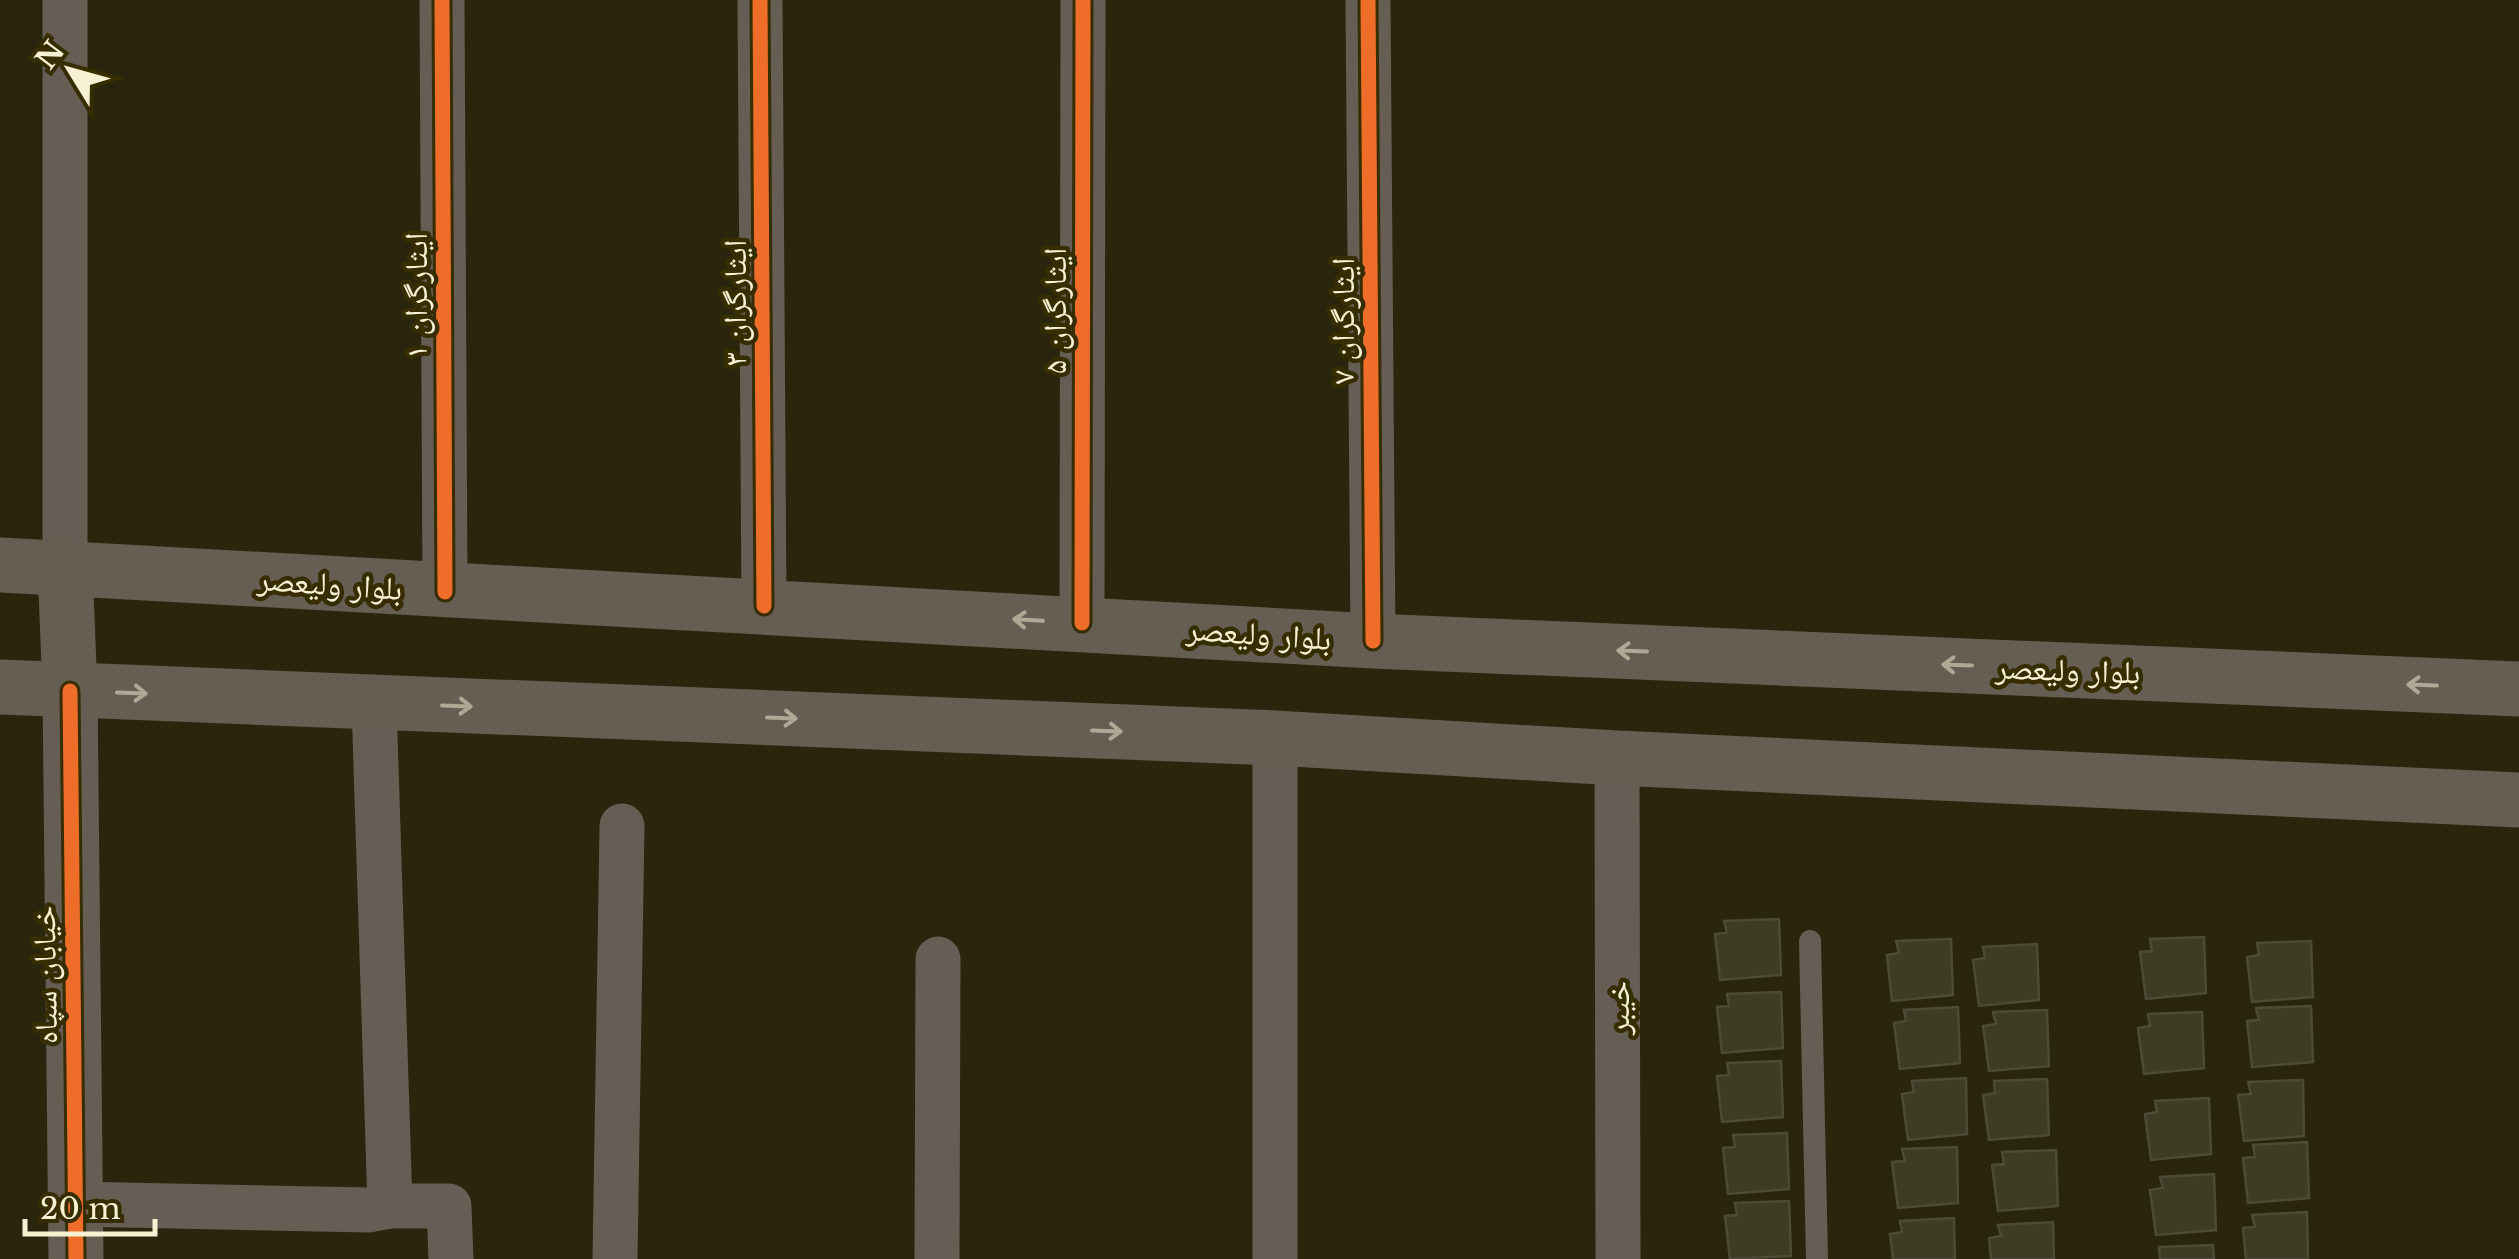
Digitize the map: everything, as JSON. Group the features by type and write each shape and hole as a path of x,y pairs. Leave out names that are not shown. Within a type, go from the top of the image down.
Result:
{"main road":[{"name":"بلوار ولیعصر","path":"0,565 1374,640 2519,689"},
{"path":"65,568 70,691"},
{"path":"0,687 1275,738 2519,800"}],"street":[{"path":"64,0 65,568"},
{"name":"ایثارگران ۱","path":"442,0 445,592"},
{"name":"ایثارگران ۳","path":"760,0 764,606"},
{"name":"ایثارگران ۵","path":"1082,623 1083,0"},
{"name":"ایثارگران ۷","path":"1368,0 1374,640"},
{"name":"خیابان سپاه","path":"70,691 76,1259"},
{"path":"374,702 390,1206"},
{"path":"1275,738 1275,1259"},
{"name":"خیبر","path":"1617,758 1618,1259"},
{"path":"615,1259 622,826"},
{"path":"937,1259 938,959"},
{"path":"75,1204 298,1210 450,1206 450,1259"}],"lane":[{"path":"1810,941 1817,1259"}],"building":[{"path":"1779,919 1781,975 1720,980 1715,934 1727,933 1724,921"},
{"path":"2204,937 2206,993 2146,999 2140,952 2152,951 2150,939"},
{"path":"1951,939 1953,995 1892,1001 1887,955 1899,953 1896,941"},
{"path":"2311,941 2313,997 2252,1002 2247,957 2259,955 2257,943"},
{"path":"2037,944 2039,1000 1979,1006 1973,960 1985,958 1983,947"},
{"path":"1781,992 1783,1048 1722,1053 1717,1007 1729,1006 1727,994"},
{"path":"2311,1006 2313,1062 2252,1067 2247,1021 2259,1020 2256,1008"},
{"path":"1958,1007 1960,1063 1900,1069 1894,1023 1906,1021 1904,1010"},
{"path":"2047,1010 2049,1066 1989,1071 1983,1026 1996,1024 1993,1012"},
{"path":"2202,1012 2204,1068 2144,1074 2138,1028 2150,1026 2148,1014"},
{"path":"1781,1061 1783,1117 1722,1122 1717,1076 1729,1075 1727,1063"},
{"path":"1966,1078 1967,1134 1908,1140 1902,1094 1914,1092 1912,1081"},
{"path":"2047,1079 2049,1135 1989,1140 1983,1095 1995,1093 1994,1081"},
{"path":"2303,1080 2304,1136 2244,1141 2238,1095 2251,1094 2248,1082"},
{"path":"2209,1098 2211,1154 2151,1160 2145,1114 2157,1112 2155,1101"},
{"path":"1787,1133 1789,1189 1728,1194 1723,1148 1735,1147 1733,1135"},
{"path":"2307,1142 2309,1198 2248,1203 2243,1158 2255,1157 2253,1145"},
{"path":"1957,1147 1958,1203 1898,1208 1892,1162 1905,1161 1902,1149"},
{"path":"2056,1150 2058,1206 1998,1211 1992,1165 2004,1164 2002,1152"},
{"path":"2214,1174 2216,1230 2156,1235 2150,1190 2163,1188 2160,1177"},
{"path":"1789,1201 1791,1256 1730,1259 1725,1216 1737,1215 1735,1203"},
{"path":"2307,1212 2308,1259 2246,1259 2243,1228 2255,1227 2252,1215"},
{"path":"1954,1218 1955,1259 1893,1259 1890,1234 1902,1232 1900,1221"},
{"path":"2053,1222 2054,1259 1991,1259 1989,1238 2001,1236 1998,1225"},
{"path":"2213,1245 2214,1259 2160,1259 2159,1247"}],"cycle path":[{"path":"442,0 445,592"},
{"path":"760,0 764,606"},
{"path":"1082,623 1083,0"},
{"path":"1368,0 1373,641"},
{"path":"70,691 76,1259"}]}
